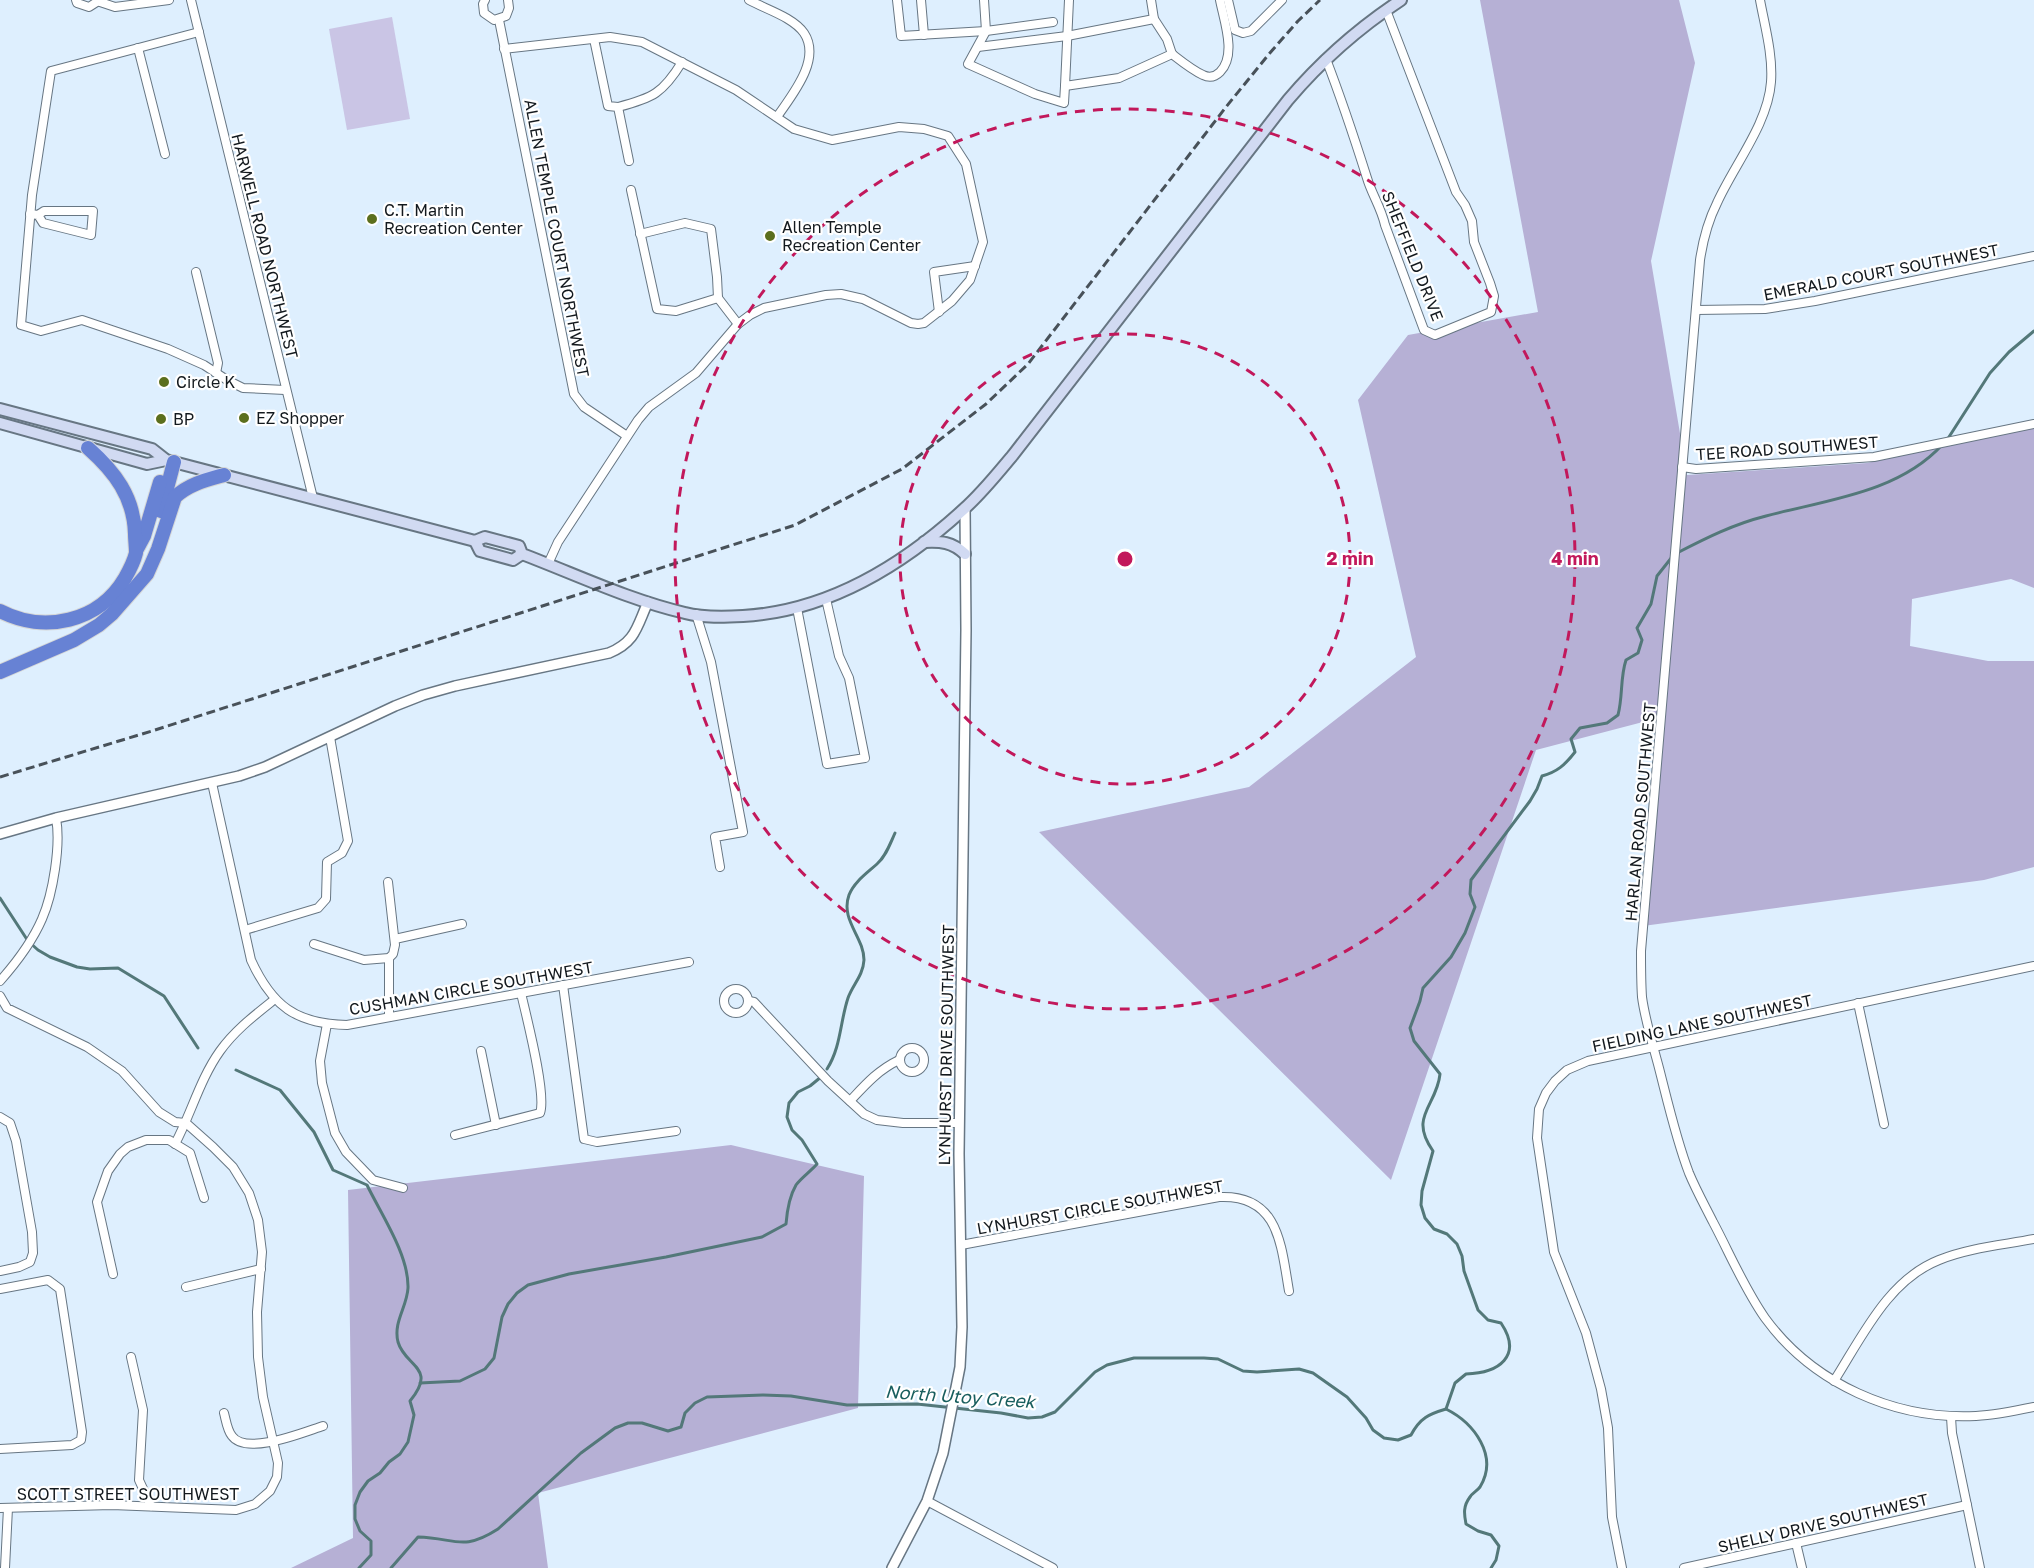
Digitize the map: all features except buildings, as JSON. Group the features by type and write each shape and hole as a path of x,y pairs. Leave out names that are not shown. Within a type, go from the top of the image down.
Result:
{"highway":[{"path":"88,448 112,471 127,495 135,521 136,552"},
{"path":"0,611 34,623 64,622 91,612 112,596 128,573 144,536 170,461"},
{"path":"124,599 150,547 170,461"},
{"path":"0,672 87,633 112,614 147,574 175,497 198,482 224,475"}],"main road":[{"path":"0,409 152,449 170,461 476,542 485,537 519,546 522,554 686,614 725,617 764,615 797,608 868,579 923,542 965,508 1013,455 1288,100 1342,43 1401,0"},
{"path":"0,423 147,464 170,461"},
{"path":"923,542 944,542 954,545 965,554"}],"street":[{"path":"76,0 77,3 89,7 100,1 115,7 170,0"},
{"name":"HARWELL ROAD NORTHWEST","path":"191,0 313,498"},
{"path":"485,0 484,13 490,19 498,20 508,12 508,0"},
{"path":"748,0 790,21 804,33 809,48 809,62 792,96 777,117"},
{"path":"897,0 901,36 986,31 1053,22"},
{"path":"921,0 924,35"},
{"path":"984,0 986,31 968,64 987,74 1064,103 1069,0"},
{"path":"1151,0 1154,19 1167,39 1172,54 1203,75 1210,77 1221,71 1226,62 1228,48 1220,0"},
{"path":"1228,0 1235,30 1243,33 1251,31 1282,0"},
{"name":"HARLAN ROAD SOUTHWEST","path":"1761,0 1771,57 1772,82 1769,99 1762,117 1716,204 1704,239 1682,467 1641,951 1642,998 1678,1142 1690,1174 1748,1290 1766,1319 1785,1341 1807,1362 1834,1381 1889,1406 1918,1413 1951,1416 1977,1416 2034,1407"},
{"name":"SHEFFIELD DRIVE","path":"1326,58 1340,94 1367,180 1382,209 1385,225 1424,330 1436,335 1491,312 1494,296 1474,242 1472,221 1456,192 1386,10"},
{"path":"978,47 1067,36 1154,19"},
{"name":"ALLEN TEMPLE COURT NORTHWEST","path":"498,20 574,394 584,407 627,436"},
{"path":"199,32 51,71 21,326 41,331 82,320 168,349 204,365 243,388 285,390"},
{"path":"504,50 610,37 642,42 736,90 794,129 832,141 899,127 924,129 948,136 966,164 983,242 970,280 952,302 924,323 911,323 863,299 841,294 764,308 750,315 738,324 696,373 649,407 627,436 558,542 548,564"},
{"path":"594,39 608,106 618,107 640,101 659,92 682,62"},
{"path":"138,48 165,154"},
{"path":"1065,86 1119,78 1172,54"},
{"path":"618,107 629,161"},
{"path":"631,190 657,309 676,311 718,298"},
{"path":"44,211 93,211 91,235 43,223 34,214 44,211"},
{"path":"640,234 685,223 711,229 718,298 738,324"},
{"name":"EMERALD COURT SOUTHWEST","path":"1696,310 1775,307 1883,288 2034,256"},
{"path":"939,312 934,272 975,266"},
{"path":"196,272 218,363 216,373"},
{"name":"TEE ROAD SOUTHWEST","path":"1682,467 1696,469 1874,457 2034,424"},
{"name":"LYNHURST DRIVE SOUTHWEST","path":"892,1568 927,1501 944,1453 960,1367 962,1327 959,1123 965,508"},
{"path":"797,608 826,764 865,758 849,678 839,656 826,598"},
{"path":"0,834 56,818 212,783 265,767 423,695 609,653 620,649 631,640 648,602"},
{"path":"696,615 711,662 743,832 715,837 720,867"},
{"path":"245,930 318,908 326,899 327,862 342,853 348,841 330,736"},
{"name":"CUSHMAN CIRCLE SOUTHWEST","path":"212,783 251,960 261,982 275,999 299,1016 327,1024 347,1025 688,962"},
{"path":"0,981 19,958 42,919 58,844 56,818"},
{"path":"388,882 396,945 389,958 389,1017"},
{"path":"395,939 462,924"},
{"path":"314,944 364,960 389,958"},
{"name":"FIELDING LANE SOUTHWEST","path":"1622,1568 1612,1517 1608,1428 1601,1389 1586,1333 1554,1252 1536,1125 1539,1109 1546,1093 1567,1070 1588,1061 2034,966"},
{"path":"563,985 584,1139 597,1142 675,1131"},
{"path":"455,1135 540,1113 543,1106 521,993"},
{"name":"SCOTT STREET SOUTHWEST","path":"0,996 7,1008 87,1047 122,1071 159,1112 176,1122 186,1123 233,1167 249,1193 258,1220 262,1252 257,1312 258,1357 263,1397 278,1463 277,1477 270,1491 255,1504 236,1510 112,1504 4,1508"},
{"path":"175,1144 207,1072 220,1050 240,1028 275,999"},
{"path":"749,1001 754,1002 828,1082 864,1114 877,1120 903,1123 959,1123"},
{"path":"1858,1003 1884,1124"},
{"path":"327,1024 320,1061 322,1083 335,1133 346,1152 373,1180 403,1188"},
{"path":"481,1051 496,1125"},
{"path":"850,1101 874,1076 886,1066 899,1060"},
{"path":"0,1117 10,1123 16,1141 32,1232 33,1253 30,1262 20,1267 0,1271"},
{"path":"112,1274 98,1202 108,1170 128,1147 146,1140 169,1140 190,1153 204,1198"},
{"name":"LYNHURST CIRCLE SOUTHWEST","path":"961,1245 1232,1196 1254,1203 1272,1219 1283,1255 1289,1291"},
{"path":"1834,1381 1887,1299 1903,1281 1920,1269 1956,1254 2034,1239"},
{"path":"186,1287 261,1269"},
{"path":"0,1289 48,1280 60,1289 82,1432 81,1440 72,1445 0,1449"},
{"path":"131,1357 143,1410 139,1480 151,1506"},
{"path":"224,1413 232,1436 243,1443 273,1441 323,1426"},
{"path":"1951,1416 1952,1433 1980,1568"},
{"path":"927,1501 1053,1568"},
{"name":"SHELLY DRIVE SOUTHWEST","path":"1684,1568 1967,1505"},
{"path":"4,1508 6,1568"},
{"path":"1796,1543 1802,1568"}],"shaded area":[{"path":"1480,0 1679,0 1695,63 1651,261 1687,475 1867,463 2034,427 2034,588 2011,579 1912,599 1910,646 1988,661 2034,661 2034,867 1984,880 1643,926 1662,717 1536,750 1391,1180 1039,832 1249,787 1416,657 1358,400 1408,335 1538,312"},
{"path":"392,17 410,119 347,130 329,29"},
{"path":"731,1145 864,1176 858,1408 538,1493 548,1568 291,1568 353,1538 348,1190"}],"waterway":[{"path":"1947,440 1990,373 2009,352 2034,331"},
{"path":"1677,553 1743,523 1836,499 1883,484 1924,461 1942,445"},
{"path":"1446,1409 1455,1383 1466,1374 1478,1373 1497,1366 1504,1360 1509,1345 1501,1323 1488,1320 1478,1310 1457,1244 1447,1234 1434,1229 1425,1218 1421,1205 1422,1191 1433,1151 1426,1139 1423,1120 1438,1085 1440,1074 1414,1041 1410,1028 1423,988 1451,957 1465,933 1475,907 1470,894 1471,880 1530,801 1542,776 1560,767 1575,752 1571,739 1580,728 1607,723 1618,715 1626,660 1638,653 1642,640 1637,628 1651,604 1657,576 1672,557"},
{"path":"827,1069 838,1043 848,998 862,971 864,960 848,912 849,895 857,882 883,857 895,833"},
{"path":"0,898 28,941 38,950 77,967 118,968 164,996 198,1048"},
{"path":"236,1070 280,1090 314,1132 333,1170 367,1185 404,1262 408,1288 397,1335 402,1350 417,1368 421,1381 410,1401 414,1415 408,1442 400,1454 368,1481 355,1505 355,1519 360,1531 371,1541 371,1555 359,1568"},
{"path":"420,1383 460,1381 485,1369 494,1358 502,1317 508,1304 528,1285 569,1274 762,1237 786,1224 789,1204 798,1182 817,1164 802,1140 792,1130 787,1117 789,1103 798,1092 821,1077"},
{"name":"North Utoy Creek","path":"391,1568 418,1537 467,1542 486,1536 498,1529 581,1453 615,1428 628,1423 642,1423 668,1431 681,1427 685,1413 695,1403 707,1397 791,1396 847,1405 917,1404 1028,1418 1042,1417 1055,1412 1095,1372 1107,1365 1134,1358 1218,1359 1243,1371 1299,1369 1313,1373 1347,1397 1366,1418 1373,1430 1384,1438 1398,1440 1411,1435 1426,1417 1446,1409 1466,1423 1481,1442 1485,1452 1487,1464 1485,1475 1480,1487 1468,1500 1465,1513 1466,1524 1491,1535 1499,1546 1496,1560 1491,1568"}],"railway":[{"path":"0,777 152,731 795,525 902,469 986,404 1028,364 1226,107 1269,54 1320,0"}],"place":[{"name":"C.T. Martin Recreation Center","path":"372,219"},
{"name":"Allen Temple Recreation Center","path":"770,236"},
{"name":"Circle K","path":"164,382"},
{"name":"EZ Shopper","path":"244,418"},
{"name":"BP","path":"161,419"}]}
